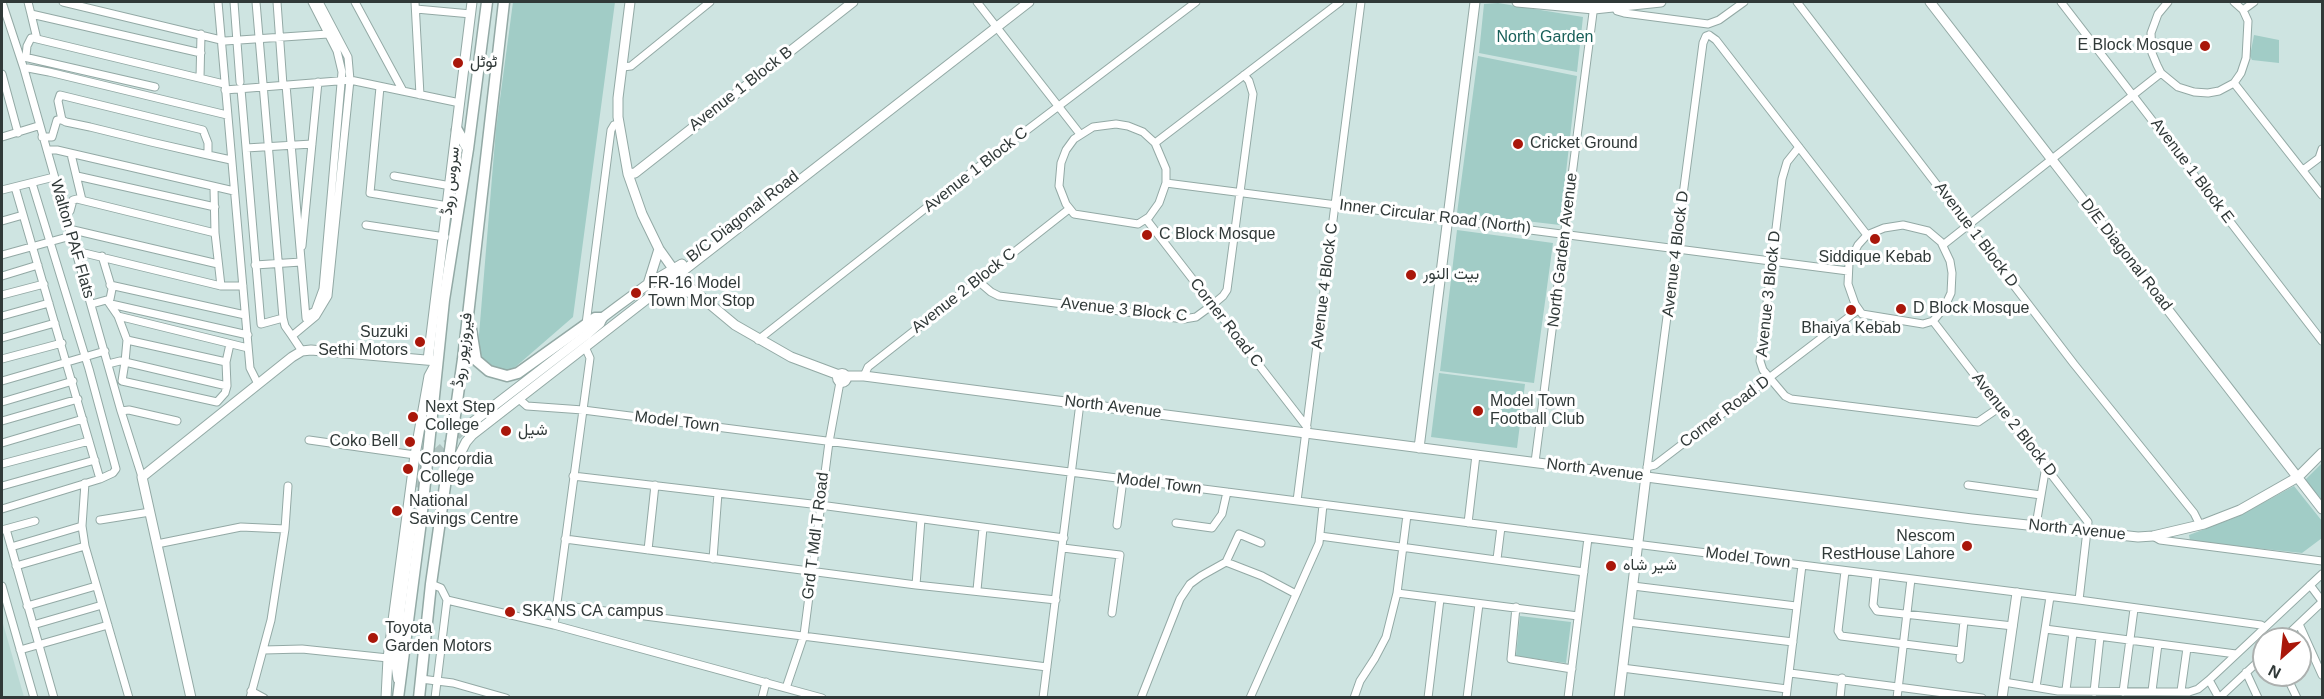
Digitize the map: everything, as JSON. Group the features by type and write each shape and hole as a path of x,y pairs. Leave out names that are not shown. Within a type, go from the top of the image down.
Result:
{"main road":[{"name":"فیروزپور روڈ","path":"398,698 422,521 433,361 468,149 487,2"},
{"name":"فیروزپور روڈ","path":"419,698 443,487 463,358 504,2"},
{"path":"457,130 468,149"},
{"path":"469,299 472,342 476,360 489,371 507,376 518,373 594,318 602,318"}],"street":[{"name":"Walton PAF Flats","path":"2,2 3,12 23,57 38,126 47,150 142,477"},
{"path":"28,2 37,39"},
{"path":"63,2 237,41 328,34"},
{"path":"218,2 248,348 252,375 258,384"},
{"path":"234,2 261,324 283,318"},
{"path":"256,2 283,318 285,326 302,351"},
{"path":"277,2 307,319"},
{"path":"312,2 328,34 346,80"},
{"path":"291,336 307,319 321,309 328,296 348,57 319,2"},
{"path":"355,2 403,91"},
{"name":"سروس روڈ","path":"433,361 448,206 472,2"},
{"path":"630,2 618,104 619,124 628,174 642,214 659,249 674,273 735,325 791,357 842,378"},
{"path":"623,67 631,66 710,2"},
{"name":"Avenue 1 Block B","path":"628,174 635,173 853,2"},
{"path":"977,2 1080,134"},
{"name":"B/C Diagonal Road","path":"465,428 600,323 602,318 648,284 674,273 994,24 1019,2"},
{"name":"B/C Diagonal Road","path":"994,24 1029,2"},
{"name":"Avenue 1 Block C","path":"758,340 1196,2"},
{"path":"1155,143 1340,2"},
{"name":"Avenue 4 Block C","path":"1297,501 1360,2"},
{"path":"1419,448 1475,2"},
{"path":"1517,2 1615,7 1661,2"},
{"path":"1583,2 1594,5 1604,2"},
{"path":"1615,7 1617,11 1624,13 1708,24 1719,20 1744,2"},
{"name":"Avenue 1 Block D","path":"1797,2 2074,364 2194,513 2200,525"},
{"name":"D/E Diagonal Road","path":"1930,2 2322,509"},
{"name":"Avenue 1 Block E","path":"2061,2 2322,340"},
{"path":"2168,2 2158,14 2151,33 2152,53 2161,73 2178,87 2194,92 2218,91 2234,83 2241,74 2248,44 2248,21 2243,10 2234,2"},
{"path":"2243,10 2254,2"},
{"path":"420,95 416,5 471,14"},
{"name":"North Garden Avenue","path":"1535,462 1594,5"},
{"path":"31,14 201,53"},
{"path":"1708,24 1709,35 1716,40 1867,235"},
{"path":"200,78 201,34"},
{"name":"Avenue 4 Block D","path":"1646,471 1703,43 1709,35"},
{"path":"155,87 23,57 31,38 200,78 225,87 240,85 263,87 346,80 460,103"},
{"path":"24,69 49,72 227,115"},
{"path":"1943,245 2161,73"},
{"path":"2,75 18,133"},
{"name":"Avenue 3 Block C","path":"977,280 999,296 1184,319 1196,317 1211,306 1227,290 1253,94 1245,75"},
{"path":"300,246 304,243 318,82"},
{"path":"2234,83 2322,195"},
{"path":"380,87 370,193 448,206"},
{"path":"62,120 58,101 60,95 203,130 208,143 208,155"},
{"path":"42,137 52,137 57,120 62,120 231,160"},
{"path":"586,324 611,130 614,125 619,124"},
{"path":"1122,125 1143,132 1155,143 1164,160 1166,183 1159,204 1146,219 1138,224 1132,224 1077,215 1069,209 1059,186 1059,170 1066,150 1080,134 1093,127 1122,125"},
{"path":"2,137 38,126"},
{"path":"246,148 312,144"},
{"name":"Avenue 3 Block D","path":"1799,147 1790,156 1784,170 1760,362 1763,370 1785,396 1791,399 1978,422 2000,407"},
{"path":"2303,170 2319,158 2322,148"},
{"path":"47,150 57,150 213,188 234,191"},
{"path":"71,154 82,200"},
{"path":"77,176 215,207"},
{"path":"2,190 54,177"},
{"path":"394,177 451,186"},
{"path":"2,509 113,473 116,465 32,183"},
{"name":"Inner Circular Road (North)","path":"1166,183 1848,271"},
{"path":"15,188 100,478"},
{"path":"213,188 221,286"},
{"path":"65,212 70,211 75,199 215,233"},
{"name":"Avenue 2 Block C","path":"864,376 868,367 1069,209"},
{"path":"2,222 23,215"},
{"name":"Corner Road C","path":"1146,219 1306,429"},
{"path":"366,225 445,237"},
{"path":"1912,226 1928,231 1943,245 1952,273 1951,293 1944,308 1933,321 1917,324 1867,316 1858,310 1852,298 1848,271 1853,254 1867,235 1884,228 1912,226"},
{"path":"2,255 70,233 218,264"},
{"path":"648,284 659,249"},
{"path":"76,251 221,286 243,286"},
{"path":"102,256 112,289 109,302 118,316 127,340 122,381 217,402 225,393 227,386 226,362 230,344"},
{"path":"255,265 301,262"},
{"path":"2,276 38,265"},
{"path":"443,487 469,438 656,292 674,273"},
{"path":"2,295 44,284"},
{"path":"110,285 245,315"},
{"path":"656,292 694,292"},
{"path":"92,304 109,302 248,335"},
{"path":"2,316 49,303"},
{"name":"Corner Road D","path":"1646,471 1858,310"},
{"path":"118,316 248,348"},
{"name":"Avenue 2 Block D","path":"1933,321 2088,522 2088,532"},
{"path":"2,338 56,323"},
{"path":"127,340 226,362"},
{"path":"2,359 62,343"},
{"path":"554,625 590,355 585,347"},
{"path":"2,381 105,351"},
{"path":"191,698 142,477 302,351 433,361"},
{"path":"108,364 120,361 227,386"},
{"name":"فیروزپور روڈ","path":"386,698 388,658 415,455 433,361"},
{"name":"North Avenue","path":"842,378 864,376 1306,429 1419,448 1535,462 1646,471 2138,537 2153,536 2200,525 2240,510 2298,477 2322,453"},
{"name":"Grd T Mdl T Road","path":"786,688 804,635 829,442 842,378"},
{"path":"2,402 73,381"},
{"path":"2,421 78,399"},
{"name":"Model Town","path":"519,399 527,406 583,410 2017,593"},
{"path":"1043,698 1080,403"},
{"path":"121,411 129,410 177,421"},
{"path":"2,443 83,419"},
{"path":"309,440 415,455"},
{"path":"2,464 89,441"},
{"path":"1468,523 1476,455"},
{"path":"2,486 94,460"},
{"path":"2036,525 2045,472 2048,468"},
{"path":"1619,698 1646,471"},
{"path":"573,476 820,505 1064,538"},
{"path":"1117,525 1123,480"},
{"path":"86,483 82,526 85,546 129,698"},
{"path":"648,550 655,485"},
{"path":"1968,485 2041,495"},
{"path":"264,698 251,694 272,620 285,529 288,486"},
{"path":"1176,523 1212,528 1222,514 1227,492"},
{"path":"712,559 718,493"},
{"path":"1250,698 1320,536 1323,505"},
{"path":"100,520 150,512"},
{"path":"388,680 413,514"},
{"path":"1354,698 1360,681 1386,637 1397,593 1407,515"},
{"path":"916,585 921,519"},
{"path":"35,521 4,530 11,547 54,698"},
{"path":"11,547 82,526"},
{"path":"157,544 241,527 285,529"},
{"path":"1497,559 1501,527"},
{"path":"977,590 983,528"},
{"path":"2079,600 2088,532"},
{"path":"1141,698 1180,598 1190,584 1226,562 1239,534 1261,543"},
{"path":"1320,536 1584,572"},
{"path":"2153,536 2160,540 2322,561"},
{"path":"1568,698 1588,537"},
{"path":"565,539 916,585 1056,600"},
{"path":"16,566 85,546"},
{"path":"1063,548 1120,555 1112,613"},
{"path":"2313,560 2322,555"},
{"path":"1226,562 1244,568 1296,594"},
{"path":"1786,698 1802,565"},
{"path":"1845,571 1838,631 1843,637 1960,655 1964,621"},
{"path":"2002,698 2017,593 2264,627 2322,574"},
{"path":"1876,575 1873,605 1875,610 2013,626"},
{"path":"1897,698 1911,579"},
{"path":"431,584 441,588 447,600 435,698"},
{"path":"2296,627 2322,602 2310,585"},
{"path":"2,586 34,698"},
{"path":"27,606 96,586"},
{"path":"1633,586 1796,606"},
{"path":"1397,593 1578,616"},
{"path":"2036,687 2050,597"},
{"path":"1428,698 1440,599"},
{"path":"447,600 554,625 822,698"},
{"path":"1467,698 1479,604"},
{"path":"33,625 102,605"},
{"path":"558,605 1047,667"},
{"path":"1516,607 1510,659 1572,669"},
{"path":"2123,692 2134,609"},
{"path":"399,685 396,665 400,611"},
{"path":"1628,622 1792,642"},
{"path":"2299,624 2322,675"},
{"path":"20,651 108,625"},
{"path":"2045,629 2236,654"},
{"path":"2059,693 2073,633"},
{"path":"2094,692 2100,638"},
{"path":"2004,682 2059,693 2193,691 2209,680 2252,639"},
{"path":"2152,691 2158,644"},
{"path":"2181,691 2187,648"},
{"path":"264,650 302,649 388,658"},
{"path":"2209,680 2219,698 2252,667"},
{"path":"1622,668 1787,689"},
{"path":"2246,672 2258,698"},
{"path":"1790,673 1898,685 1982,698"},
{"path":"1840,698 1842,678"},
{"path":"421,679 436,680 506,698"},
{"path":"762,698 766,682"}],"shaded area":[{"path":"2,620 24,697 2,697"}],"green space":[{"path":"513,2 615,2 573,317 513,369 501,372 480,357 479,335 496,129"},
{"name":"North Garden","path":"1498,3 1583,17 1577,72 1479,53 1484,4"},
{"path":"2254,35 2279,40 2279,63 2252,60 2250,56"},
{"name":"Cricket Ground","path":"1478,56 1577,76 1560,225 1457,213"},
{"path":"1457,230 1553,243 1534,383 1440,371"},
{"name":"Model Town Football Club","path":"1439,373 1525,384 1517,448 1431,437"},
{"path":"2322,463 2322,500 2305,480"},
{"path":"2294,486 2322,521 2322,538 2302,553 2190,541 2189,535 2239,516"},
{"path":"1520,616 1571,622 1566,663 1516,656"}],"tunnel":[{"path":"413,514 424,464 465,428"}],"place":[{"name":"E Block Mosque","path":"2205,46"},
{"name":"ٹوٹل","path":"458,63"},
{"name":"Cricket Ground","path":"1518,144"},
{"name":"C Block Mosque","path":"1147,235"},
{"name":"Siddique Kebab","path":"1875,239"},
{"name":"بیت النور","path":"1411,275"},
{"name":"FR-16 Model Town Mor Stop","path":"636,293"},
{"name":"D Block Mosque","path":"1901,309"},
{"name":"Bhaiya Kebab","path":"1851,310"},
{"name":"Suzuki Sethi Motors","path":"420,342"},
{"name":"Model Town Football Club","path":"1478,411"},
{"name":"Next Step College","path":"413,417"},
{"name":"شیل","path":"506,431"},
{"name":"Coko Bell","path":"410,442"},
{"name":"Concordia College","path":"408,469"},
{"name":"National Savings Centre","path":"397,511"},
{"name":"Nescom RestHouse Lahore","path":"1967,546"},
{"name":"شیر شاہ","path":"1611,566"},
{"name":"SKANS CA campus","path":"510,612"},
{"name":"Toyota Garden Motors","path":"373,638"}]}
